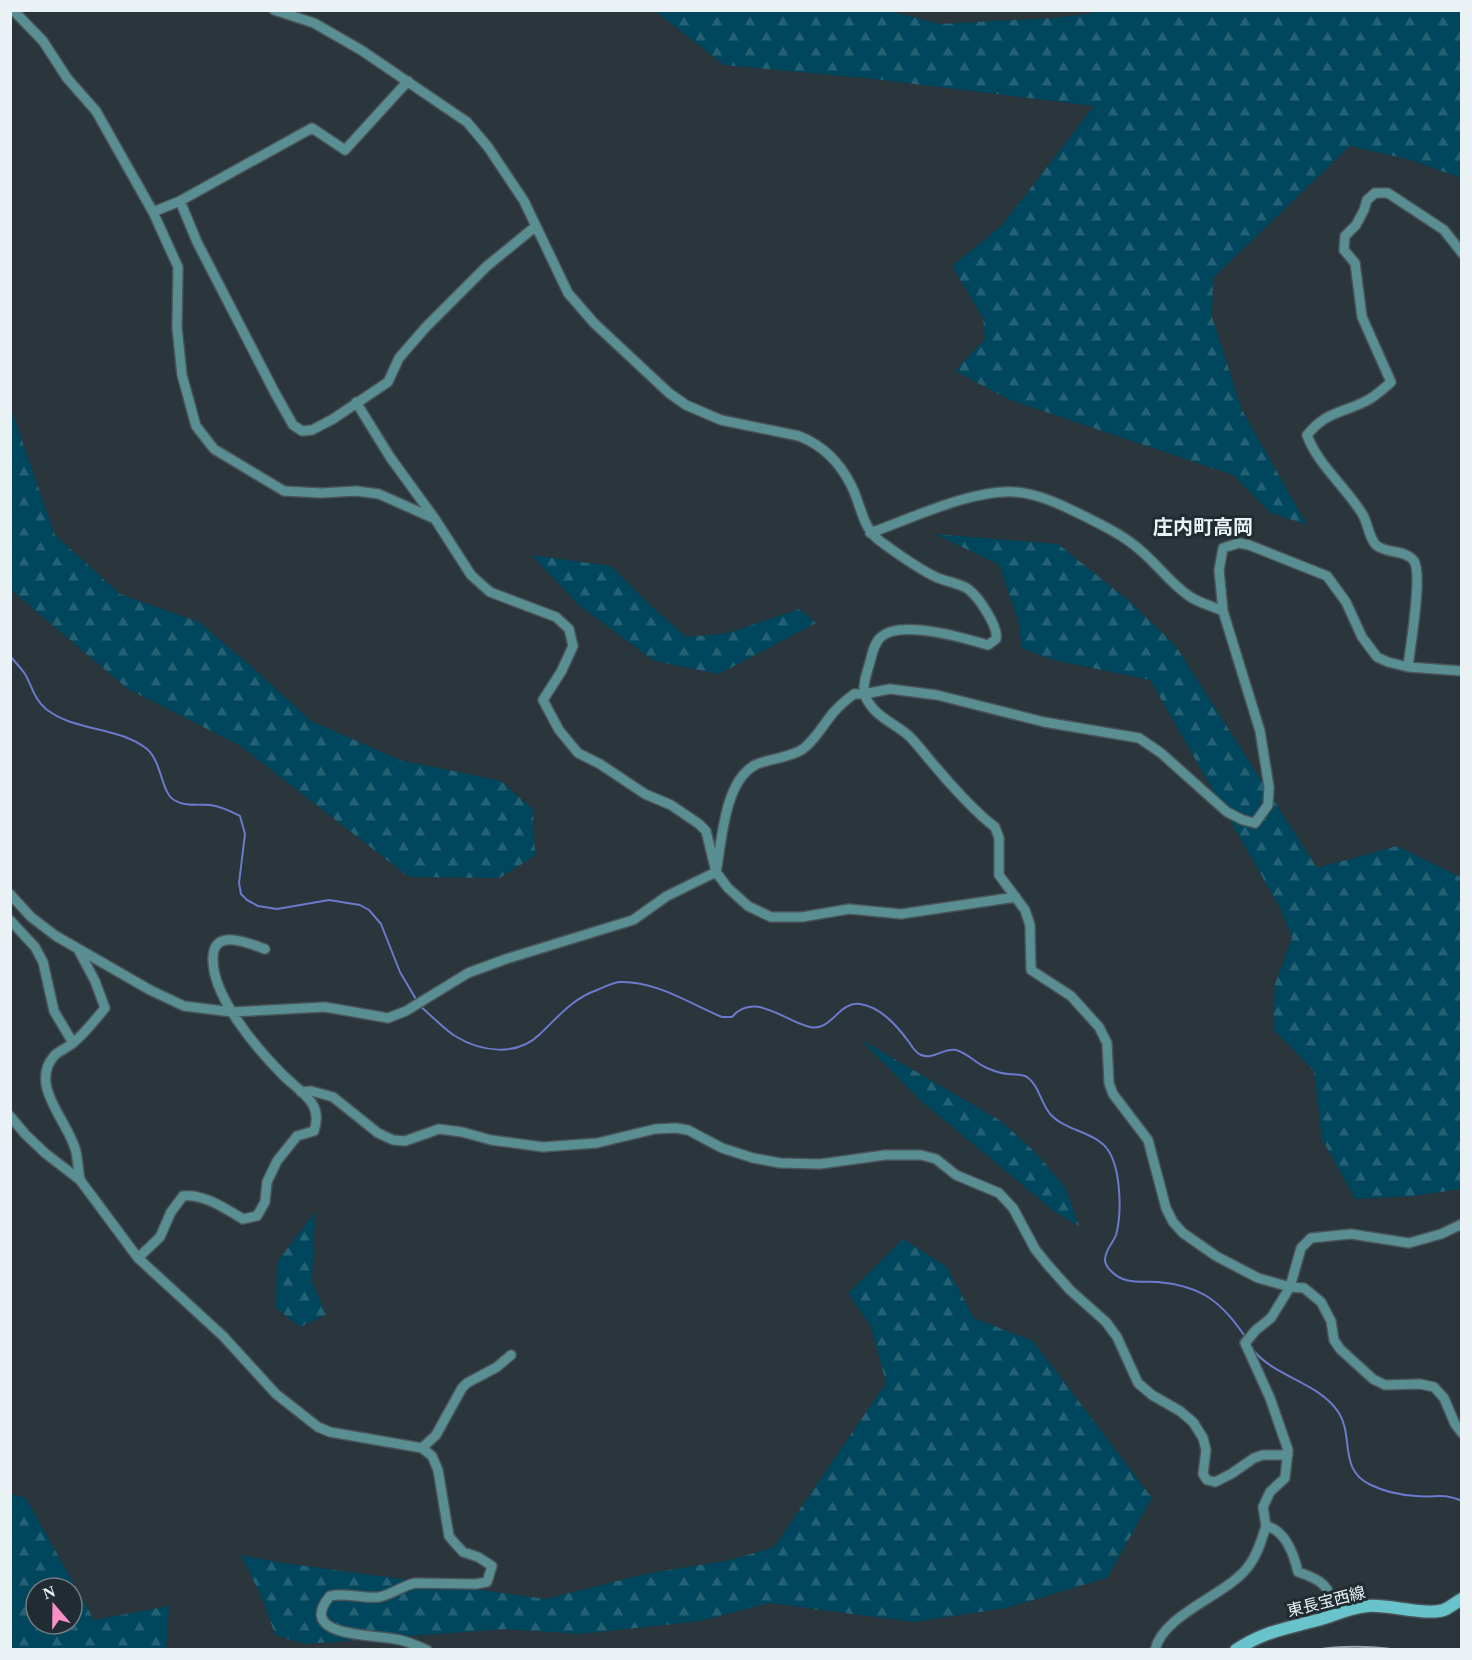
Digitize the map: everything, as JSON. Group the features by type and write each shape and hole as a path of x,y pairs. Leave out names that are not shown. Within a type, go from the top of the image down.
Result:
{"main road":[{"name":"東長宝西線","path":"1236,1650 1253,1638 1365,1606 1377,1605 1435,1611 1445,1609 1461,1599"}],"street":[{"path":"13,10 44,41 67,78 96,111 153,212 178,267 177,328 182,375 196,426 214,449 284,491 321,493 356,491 379,494 435,519"},
{"path":"273,10 314,23 361,50 467,122 509,176 568,293 594,323 669,393 686,405 709,416 812,441 840,467 851,485 870,533 937,577 970,591 994,624 996,639 988,645 939,632 920,630 892,631 880,637 865,680 864,694 872,708 884,720 909,736 995,827 999,838 999,875 1026,910 1030,926 1031,970 1071,996 1099,1027 1107,1043 1109,1083 1113,1094 1148,1140 1166,1208 1173,1222 1195,1244 1258,1278 1290,1287 1304,1288 1320,1302 1331,1321 1334,1340 1340,1349 1373,1379 1385,1385 1420,1384 1434,1387 1444,1398 1455,1425 1461,1433"},
{"path":"153,212 180,201 312,128 345,150 408,81"},
{"path":"1408,667 1417,596 1417,573 1414,561 1406,555 1384,549 1376,544 1363,516 1306,435 1317,423 1341,410 1365,402 1391,382 1362,318 1355,263 1344,250 1345,236 1356,225 1366,200 1375,193 1388,193 1403,201 1444,230 1461,253"},
{"path":"180,201 197,242 275,393 297,429 302,431 333,419 388,382 399,358 426,327 487,266 536,226"},
{"path":"356,402 471,576 490,592 556,617 569,628 573,646 561,672 543,700 559,730 578,753 600,764 645,794 671,805 699,824 706,831 716,872 728,888 748,906 771,917 802,917 849,909 902,914 1016,897"},
{"path":"870,533 954,502 1000,493 1028,494 1058,503 1103,526 1139,548 1173,583 1191,597 1223,611"},
{"path":"716,872 730,795 736,784 752,766 801,751 854,694 890,689 937,695 1044,722 1139,738 1161,753 1227,812 1255,824 1268,805 1269,787 1266,765 1260,731 1223,611 1219,570 1223,548 1239,543 1258,548 1327,576 1346,602 1362,637 1377,657 1408,667 1461,671"},
{"path":"10,894 31,917 79,951 184,1006 232,1012 325,1007 388,1018 406,1011 468,973 506,958 633,920 667,896 716,872"},
{"path":"10,920 35,946 43,962 54,1011 73,1043"},
{"path":"138,1257 160,1237 171,1212 183,1196 192,1195 224,1207 243,1219 257,1216 265,1202 267,1182 277,1161 297,1136 314,1131 317,1120 312,1103 260,1052 232,1012 218,984 213,948 218,942 229,939 264,949"},
{"path":"79,951 95,981 105,1008 73,1043 54,1056 46,1079 48,1094 66,1126 76,1152 80,1180"},
{"path":"301,1092 311,1091 333,1097 378,1133 393,1140 405,1141 439,1130 543,1147 597,1143 655,1129 676,1128 688,1130 722,1148 780,1164 820,1164 885,1155 921,1155 936,1159 956,1175 999,1193 1013,1208 1035,1249 1047,1264 1070,1290 1106,1322 1117,1337 1138,1383 1193,1422 1203,1438 1206,1450 1203,1474 1207,1480 1215,1482 1263,1455 1288,1455"},
{"path":"10,1116 45,1153 80,1180 138,1257 223,1336 276,1394 318,1427 330,1432 422,1448 432,1456 438,1470 449,1536 463,1552 478,1557 492,1566 487,1582 475,1584 415,1583 383,1596 374,1597 337,1594 330,1596 323,1604 321,1617 332,1628 343,1633 400,1640 427,1650"},
{"path":"1155,1650 1159,1639 1169,1627 1226,1586 1250,1565 1262,1541 1266,1526 1263,1508 1270,1492 1285,1478 1288,1455 1270,1398 1245,1343 1271,1318 1290,1287 1301,1248 1311,1238 1351,1234 1409,1243 1441,1234 1461,1224"},
{"path":"422,1448 436,1435 462,1388 467,1383 487,1374 511,1355"},
{"path":"1266,1526 1272,1527 1287,1543 1298,1572 1318,1578 1330,1593 1338,1613"}],"green space":[{"path":"655,11 890,11 940,24 1052,18 1090,14 1092,11 1461,11 1461,178 1411,160 1350,146 1213,278 1212,317 1242,410 1307,525 1271,513 1233,475 1010,400 955,371 985,339 983,318 952,266 1002,225 1094,106 874,79 724,65"},
{"path":"11,409 55,535 120,594 199,622 311,721 400,760 501,781 533,809 535,856 499,878 409,877 239,745 128,689 11,590"},
{"path":"935,534 1058,544 1129,601 1175,645 1317,868 1397,846 1461,877 1461,1189 1414,1196 1355,1199 1322,1139 1314,1071 1273,1029 1275,984 1292,938 1280,908 1150,680 1053,660 1022,648 1018,621 999,565"},
{"path":"531,555 611,566 686,637 728,633 799,609 816,623 719,674 654,661 579,605"},
{"path":"860,1039 1001,1121 1036,1153 1065,1187 1079,1226 1055,1212 921,1101"},
{"path":"315,1212 312,1281 326,1315 300,1327 276,1308 277,1262"},
{"path":"903,1239 946,1266 974,1318 1033,1341 1152,1498 1107,1578 1006,1608 914,1622 769,1603 701,1621 581,1634 506,1629 304,1644 275,1635 263,1600 241,1555 546,1599 645,1574 730,1560 774,1547 886,1383 871,1327 848,1293"},
{"path":"11,1494 26,1498 69,1576 24,1576 24,1636 84,1636 84,1602 94,1620 169,1606 166,1649 11,1649"}],"waterway":[{"path":"10,656 25,674 36,697 46,709 70,722 123,736 147,749 156,761 166,790 174,800 187,804 218,806 240,816 245,834 239,883 241,894 247,900 258,906 277,909 329,900 360,905 369,910 381,924 400,972 417,1001"},
{"path":"420,1006 455,1036 476,1046 499,1050 521,1046 531,1041 580,998 619,982 632,982 659,989 722,1017 732,1017 741,1010 759,1007 810,1027 824,1025 852,1004 868,1006 888,1018 914,1050 921,1055 930,1056 956,1050 990,1069 1023,1075 1031,1080 1051,1115 1065,1125 1096,1139 1103,1144 1112,1158 1116,1168 1120,1204 1116,1235 1105,1256 1109,1269 1127,1280 1173,1284 1199,1292 1219,1306 1246,1338"},
{"path":"1253,1350 1273,1367 1309,1387 1331,1403 1343,1422 1350,1462 1361,1479 1393,1493 1443,1496 1462,1501"},
{"path":"1461,1650 1462,1641"}],"railway":[{"path":"1316,1650 1337,1647 1398,1650"}],"district":[{"name":"庄内町高岡","path":"1203,527"}]}
